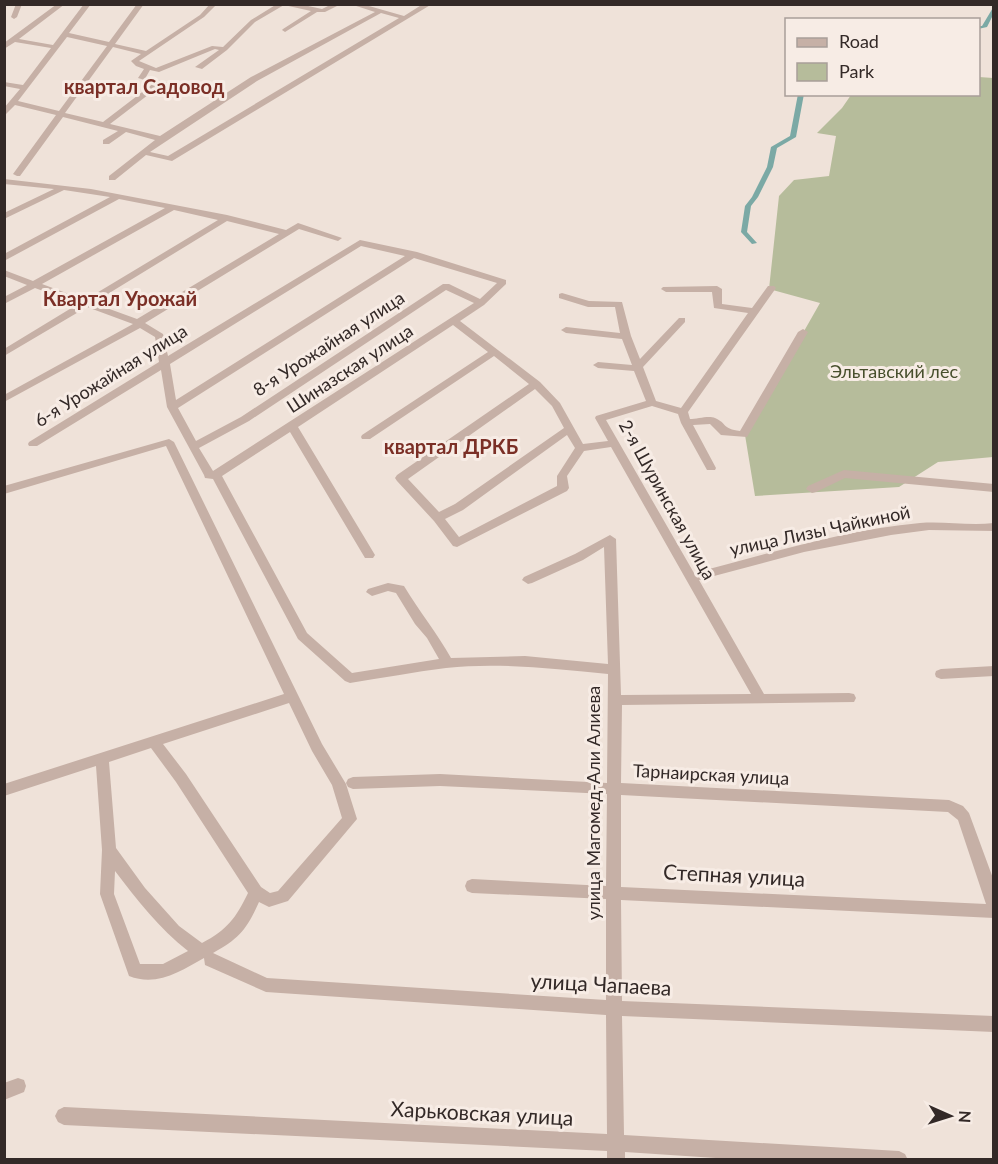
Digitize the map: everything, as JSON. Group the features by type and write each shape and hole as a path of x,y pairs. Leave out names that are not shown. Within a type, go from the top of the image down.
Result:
{"street":[{"path":"14,17 19,4"},
{"path":"4,46 62,4"},
{"path":"5,114 88,4"},
{"path":"17,174 141,4"},
{"path":"214,4 202,16 135,61 138,65 156,70 214,47 225,49"},
{"path":"199,67 225,49 253,21 284,4 319,11"},
{"path":"285,30 319,11 338,4"},
{"path":"353,4 406,18"},
{"path":"143,153 169,159 429,4"},
{"path":"112,178 161,139 254,79 381,11"},
{"path":"64,34 146,53"},
{"path":"15,40 54,47"},
{"path":"148,67 142,78 173,85"},
{"path":"104,125 160,82"},
{"path":"4,84 24,87"},
{"path":"13,102 161,139"},
{"path":"106,142 124,130"},
{"path":"4,181 89,191 115,198 227,218 288,233"},
{"path":"4,217 62,188"},
{"path":"4,258 115,198"},
{"path":"4,301 171,208"},
{"path":"4,353 227,218"},
{"path":"4,399 140,323 298,226 338,238"},
{"name":"6-я Урожайная улица","path":"33,444 360,243 414,254"},
{"path":"172,407 414,254"},
{"name":"Шиназская улица","path":"213,475 454,321 481,303 503,282 414,254"},
{"path":"4,273 140,323 160,336 172,407 200,461 232,502 302,636 350,678 362,678 447,663 525,661 614,670"},
{"name":"8-я Урожайная улица","path":"194,446 245,419 446,286 481,303"},
{"path":"711,468 685,417 771,288"},
{"path":"666,289 717,289 717,306 754,311"},
{"path":"562,296 588,304 619,304 626,336 652,403"},
{"path":"638,368 682,320"},
{"path":"454,321 536,384 556,405 580,448"},
{"path":"566,330 626,336"},
{"name":"2-я Шуринская улица","path":"760,698 600,418 652,403 685,417 712,420 724,433 744,435 803,332"},
{"path":"366,437 495,351"},
{"path":"597,365 638,368"},
{"path":"536,384 401,478 438,518 457,543 563,488 562,476 580,448 614,443"},
{"path":"292,426 369,555"},
{"path":"438,518 459,507 569,429"},
{"path":"4,490 169,441 292,697 339,784 350,819 284,896 269,900 256,892 233,861 180,772 154,742"},
{"path":"812,489 844,474 993,488"},
{"name":"улица Лизы Чайкиной","path":"690,578 839,541 920,528 948,526 981,529 993,526"},
{"name":"улица Магомед-Али Алиева","path":"528,580 579,557 610,539 615,700 613,891 616,1151"},
{"path":"372,592 388,587 400,589 419,621 432,635 447,663"},
{"path":"941,674 993,670"},
{"path":"4,790 292,697"},
{"path":"615,700 849,698"},
{"path":"102,758 109,850 107,894 135,971 165,970 206,956 243,920 256,892"},
{"name":"Тарнаирская улица","path":"353,783 440,780 949,806 958,810 964,817 993,904"},
{"name":"улица Чапаева","path":"109,850 140,893 174,931 206,956 266,985 615,1008 993,1024"},
{"name":"Степная улица","path":"472,886 993,911"},
{"name":"Харьковская улица","path":"64,1116 616,1151 899,1160"}],"green space":[{"name":"Эльтавский лес","path":"980,77 993,78 993,457 938,462 899,487 755,496 745,435 820,303 769,289 779,196 794,180 829,176 836,136 817,133 842,108 850,96 980,96"}],"waterway":[{"path":"980,28 984,27 994,7"},
{"path":"754,243 744,232 748,206 770,167 774,147 793,137 801,96"}],"district":[{"name":"квартал Садовод","path":"144,87"},
{"name":"Квартал Урожай","path":"120,299"},
{"name":"квартал ДРКБ","path":"451,447"}]}
